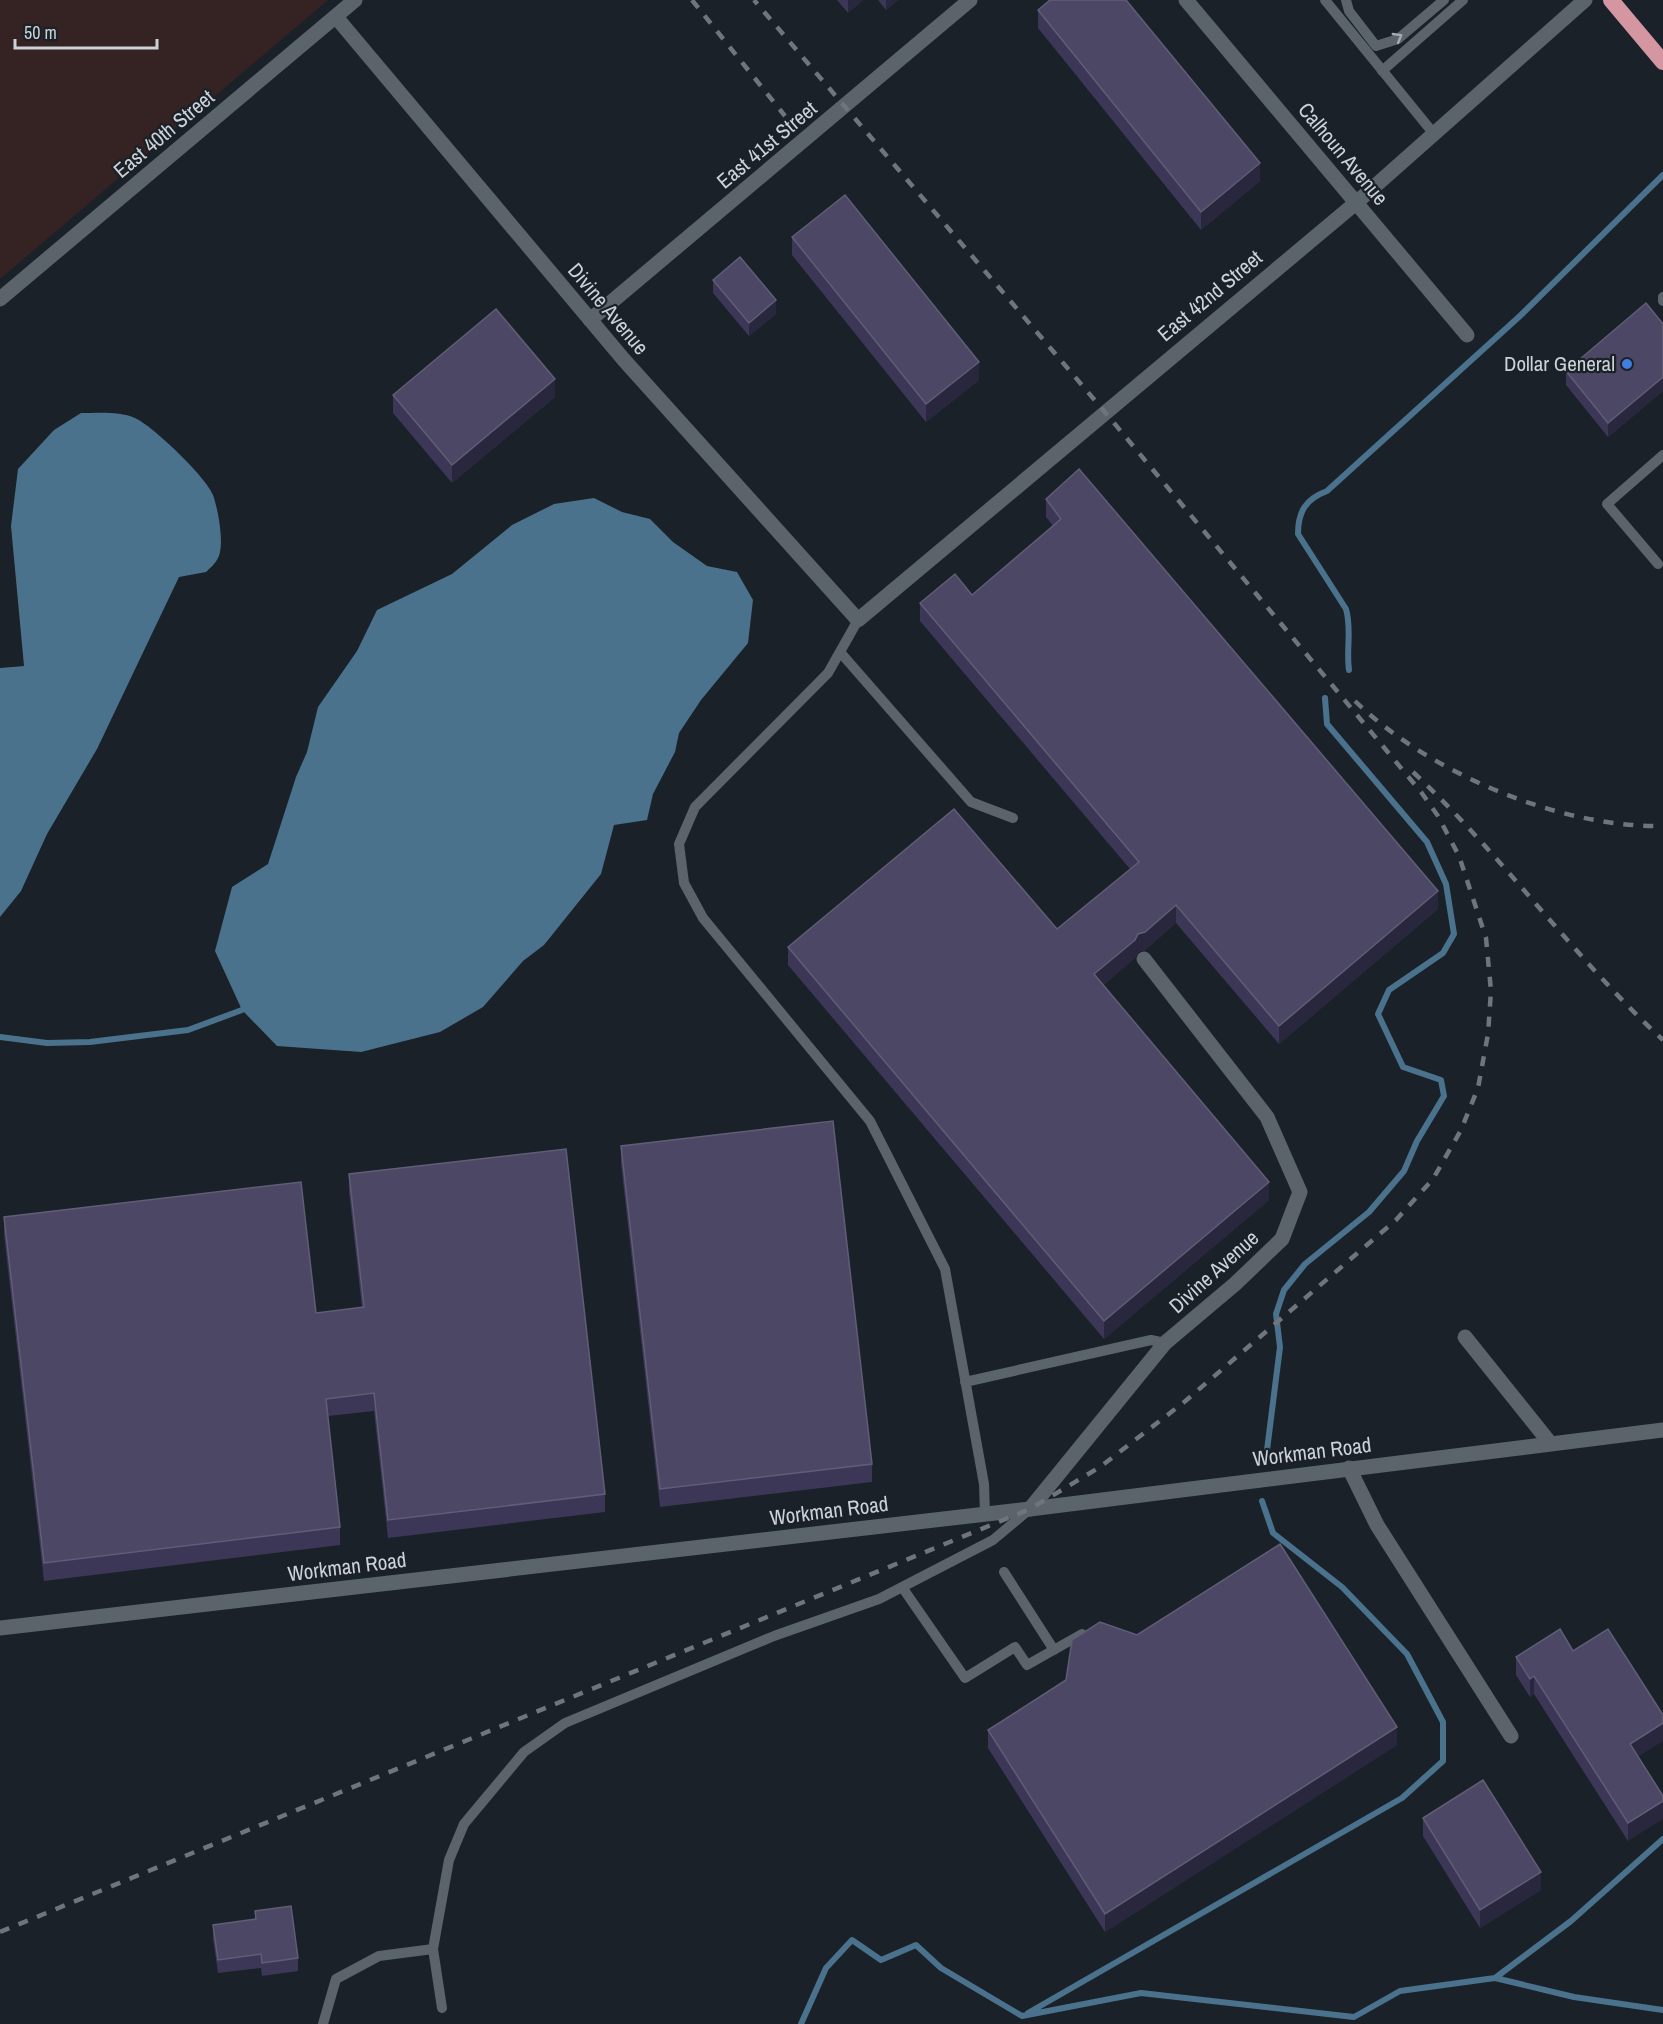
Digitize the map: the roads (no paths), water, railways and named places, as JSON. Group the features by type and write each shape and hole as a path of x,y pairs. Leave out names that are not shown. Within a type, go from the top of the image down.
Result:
{"highway":[{"path":"1611,0 1662,57"}],"street":[{"name":"East 40th Street","path":"0,299 355,0"},
{"name":"East 41st Street","path":"590,320 970,0"},
{"name":"Calhoun Avenue","path":"1186,0 1467,336"},
{"name":"East 42nd Street","path":"858,620 1357,202 1585,0"},
{"name":"Divine Avenue","path":"336,17 590,320 858,620"},
{"name":"Divine Avenue","path":"1030,1509 1165,1344 1236,1284 1282,1239 1300,1192 1267,1117 1144,959"},
{"path":"1465,1337 1550,1443"},
{"name":"Workman Road","path":"0,1628 1030,1509 1663,1430"},
{"path":"1349,1468 1377,1525 1511,1736"}],"lane":[{"path":"1324,0 1434,134"},
{"path":"1346,0 1349,11 1376,46 1398,39 1444,0"},
{"path":"1382,71 1462,0"},
{"path":"1658,564 1607,504 1663,455"},
{"path":"858,620 828,673 695,807 679,844 684,883 703,918 870,1121 945,1269 984,1484 985,1514"},
{"path":"840,652 971,802 1013,818"},
{"path":"965,1382 1150,1340 1165,1344"},
{"path":"442,2008 433,1949 449,1860 464,1824 524,1752 565,1723 774,1636 879,1599 993,1540 1030,1509"},
{"path":"1004,1572 1054,1650"},
{"path":"902,1587 965,1678 1015,1647 1027,1665 1082,1634"},
{"path":"323,2024 336,1979 379,1956 433,1949"}],"water":[{"path":"81,413 116,413 135,418 154,431 178,453 201,477 213,495 220,527 220,552 216,562 206,572 179,577 97,749 47,834 21,891 0,917 0,668 24,666 11,526 18,469 54,430"},
{"path":"594,498 622,512 650,519 673,542 707,566 737,572 753,600 748,643 701,700 679,733 675,752 653,794 647,820 614,825 601,874 544,945 523,961 483,1007 440,1032 361,1052 277,1046 242,1010 215,951 232,887 268,864 296,777 307,752 318,707 357,651 377,610 452,574 512,525 554,504"}],"waterway":[{"path":"1349,670 1349,624 1346,609 1298,534 1298,526 1305,507 1314,498 1327,491 1521,315 1663,175"},
{"path":"1266,1458 1280,1347 1276,1314 1284,1290 1305,1264 1369,1212 1404,1171 1417,1141 1444,1096 1441,1080 1403,1067 1378,1014 1389,990 1443,953 1454,934 1446,884 1427,842 1327,724 1325,698"},
{"path":"0,1037 47,1043 90,1042 188,1030 242,1010 247,1005"},
{"path":"1028,2013 1402,1798 1443,1761 1443,1722 1407,1654 1342,1587 1273,1533 1262,1501"},
{"path":"1495,1978 1571,1921 1663,1839"},
{"path":"801,2024 826,1968 852,1940 881,1960 916,1945 941,1968 1022,2016 1141,1993 1354,2017 1400,1991 1495,1978 1574,1997 1663,2010"}],"railway":[{"path":"692,0 785,116"},
{"path":"0,1932 1030,1509 1100,1467 1183,1403 1396,1220 1433,1179 1461,1130 1478,1088 1488,1034 1491,991 1486,938 1459,856 1438,816 1421,792 1104,411 754,0"},
{"path":"1355,701 1385,727 1420,751 1458,773 1498,791 1540,806 1582,817 1623,824 1663,826"},
{"path":"1413,772 1446,804 1599,975 1663,1040"}],"place":[{"name":"Dollar General","path":"1627,364"}]}
